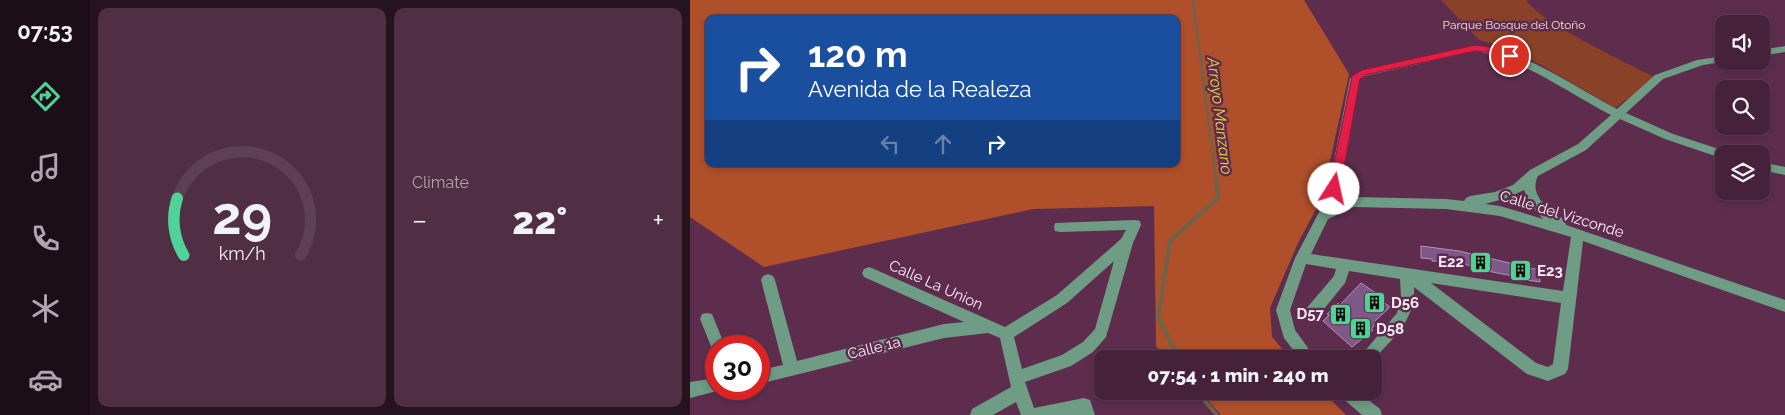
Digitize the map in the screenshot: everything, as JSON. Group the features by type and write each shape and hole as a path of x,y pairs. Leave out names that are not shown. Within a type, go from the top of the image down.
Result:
{"street":[{"path":"1302,350 1289,333 1283,310 1302,258 1333,197 1356,78 1362,73 1475,48 1487,49 1503,53 1521,61 1619,114 1676,140 1715,152"},
{"path":"1770,52 1785,49"},
{"path":"1446,204 1491,199 1514,191 1522,186 1534,173 1582,147 1660,76 1701,62 1715,60"},
{"path":"1770,168 1785,171"},
{"path":"1407,273 1532,369 1548,374 1560,369 1565,344 1578,234 1546,214 1532,198 1528,186 1529,179 1534,173"},
{"path":"1334,189 1342,197 1353,202"},
{"name":"Calle del Vizconde","path":"1324,215 1353,202 1446,204 1500,211 1578,234 1785,306"},
{"path":"978,415 1018,385 1066,362 1088,347 1101,332 1126,243 1136,225 1060,227"},
{"path":"1029,415 1018,385 1006,334 1062,299 1126,243"},
{"path":"1302,258 1569,298"},
{"path":"1310,315 1340,278 1344,265"},
{"name":"Calle La Union","path":"869,273 1006,334"},
{"path":"1374,350 1403,316 1408,297 1407,273"},
{"path":"768,280 792,370"},
{"path":"707,319 714,335"},
{"name":"Calle 1a","path":"770,374 944,331 990,326"},
{"path":"690,390 705,387"},
{"path":"1356,400 1374,415"},
{"path":"1037,415 1084,406 1087,415"}],"green space":[{"name":"Parque Bosque del Otoño","path":"1441,0 1526,0 1535,10 1566,31 1656,78 1615,108 1513,49 1479,40"}],"shaded area":[{"path":"690,0 1304,0 1349,74 1322,198 1298,243 1270,308 1272,337 1283,350 1160,350 1156,346 1154,206 1033,209 764,267 690,217"},
{"path":"1207,400 1331,400 1346,415 1221,415"}],"building":[{"path":"1421,246 1459,251 1539,270 1540,282 1513,278 1513,276 1472,268 1472,266 1459,263 1432,261 1432,259 1421,258"},
{"path":"1361,283 1383,298 1381,300 1390,307 1375,321 1377,323 1371,329 1373,330 1352,347 1323,321 1338,303 1340,305"}],"waterway":[{"name":"Arroyo Manzano","path":"1193,0 1216,180"},
{"name":"Arroyo Manzano","path":"1174,350 1158,317 1170,241 1218,198 1216,178"},
{"name":"Arroyo Manzano","path":"1204,400 1217,415"}],"place":[{"name":"E22","path":"1480,262"},
{"name":"E23","path":"1521,271"},
{"name":"D56","path":"1375,303"},
{"name":"D57","path":"1340,314"},
{"name":"D58","path":"1360,329"}],"route":[{"path":"1334,189 1356,78 1362,73 1475,48 1487,49 1510,56"}]}
